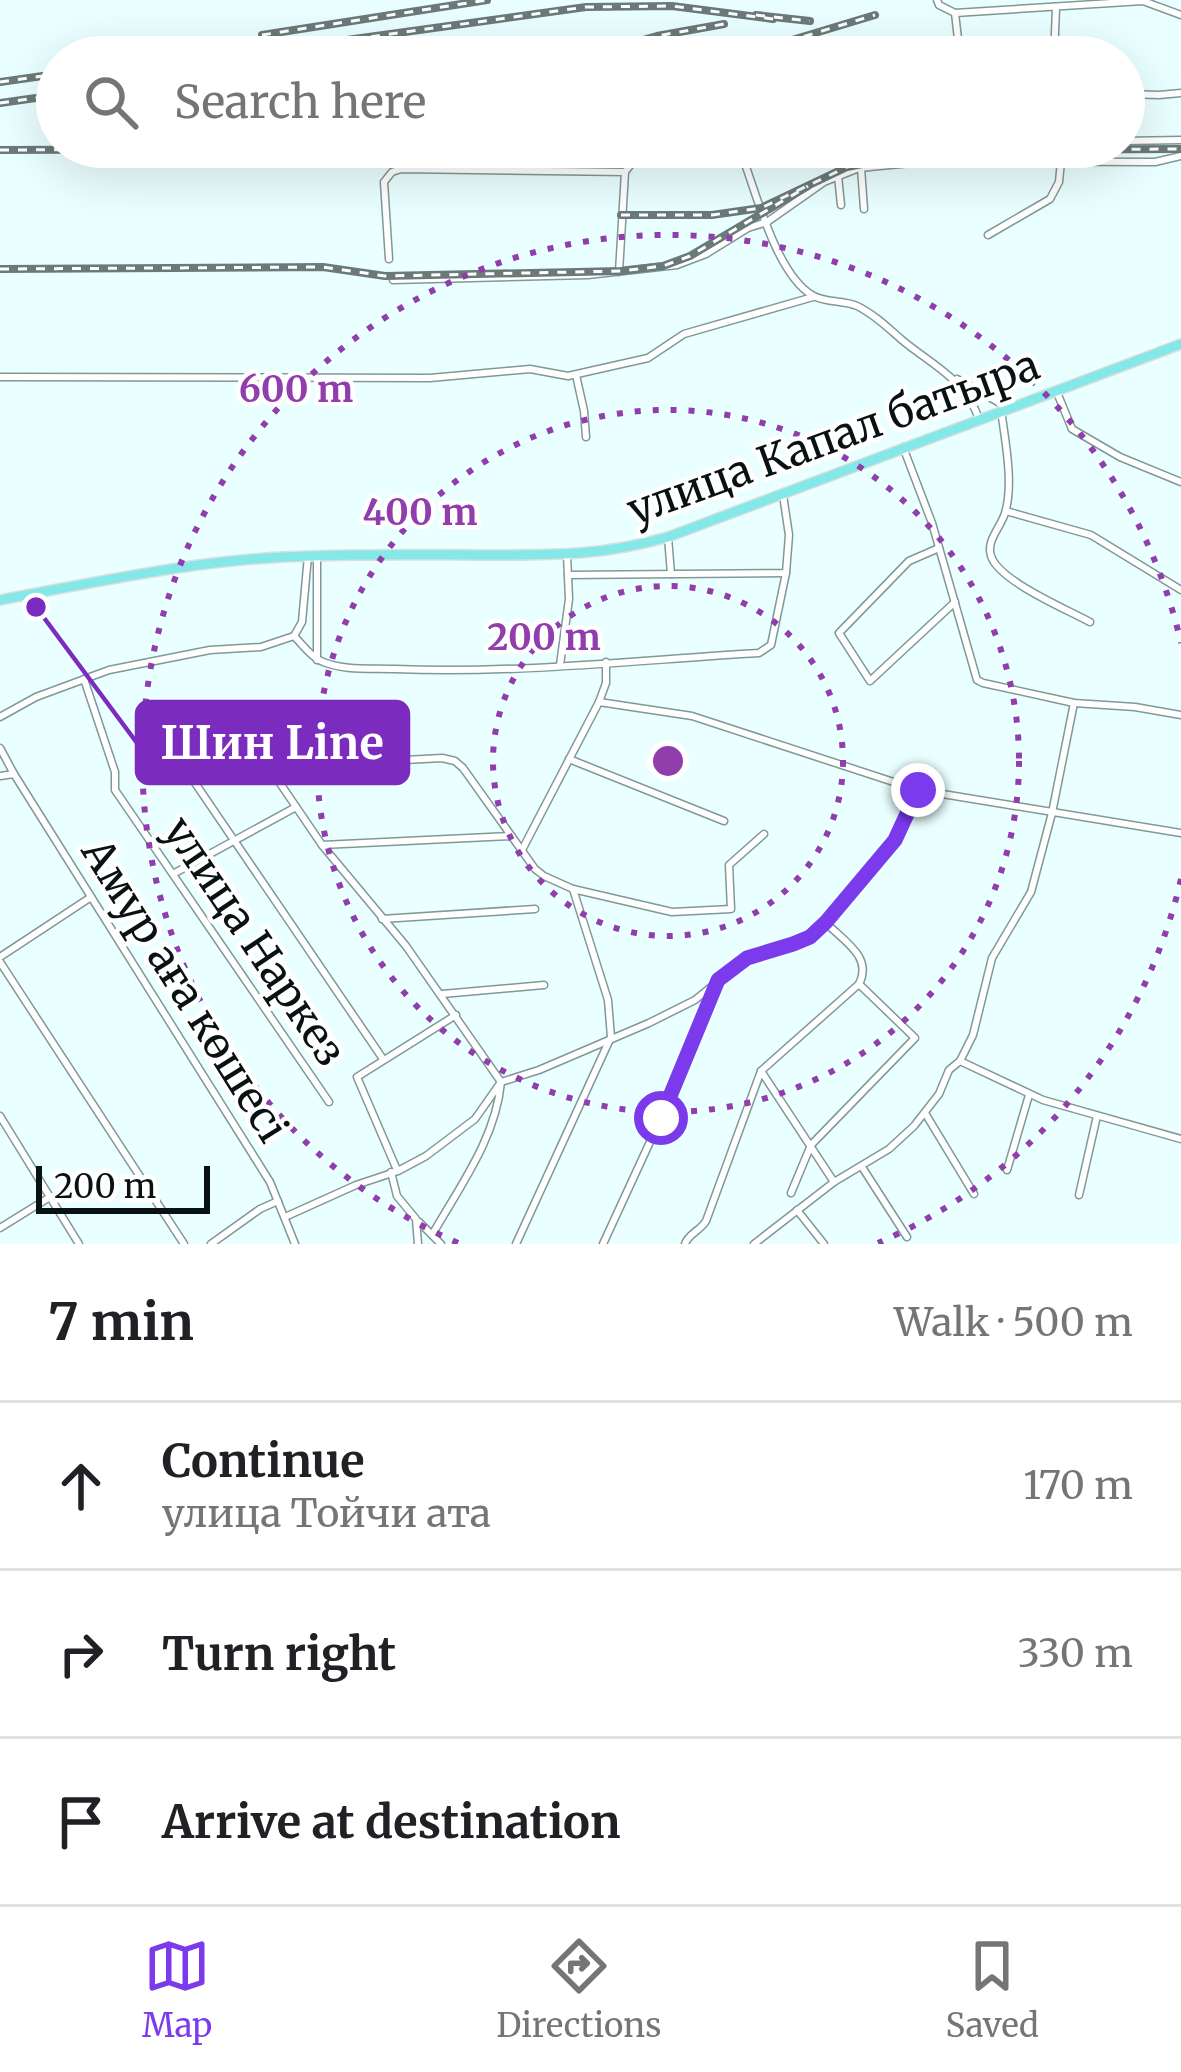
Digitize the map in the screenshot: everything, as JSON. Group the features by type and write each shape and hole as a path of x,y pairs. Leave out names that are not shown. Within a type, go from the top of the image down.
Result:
{"main road":[{"name":"улица Капал батыра","path":"0,600 134,574 256,559 567,555 628,548 1181,344"}],"street":[{"path":"938,0 956,13 1143,1 1181,15"},
{"path":"1055,36 1056,8"},
{"path":"956,13 958,36"},
{"path":"1145,95 1181,93"},
{"path":"1145,141 1181,140"},
{"path":"1145,162 1181,156"},
{"path":"619,272 628,168"},
{"path":"747,168 791,275 813,297"},
{"path":"394,280 619,272 676,265 767,222 824,182 862,168"},
{"path":"864,209 865,168"},
{"path":"988,235 1050,199 1060,168"},
{"path":"389,259 384,182 392,172 625,172"},
{"path":"838,176 841,205"},
{"path":"0,377 430,378 530,369 568,376 648,358 684,334 813,297 844,301 861,307 916,352 1007,408 1006,511 990,543 992,560 1004,574 1090,622"},
{"path":"576,375 586,437"},
{"path":"953,377 979,419"},
{"path":"1056,390 1072,429 1120,458 1181,482"},
{"path":"903,447 939,548 977,680 1074,703 1181,716"},
{"path":"294,636 316,660 346,668 428,670 759,653 772,644 786,572 789,535 783,492"},
{"path":"1006,511 1091,535 1181,590"},
{"path":"668,537 671,574"},
{"path":"939,548 909,561 838,633 871,681 955,602"},
{"path":"560,665 569,599 567,555"},
{"path":"0,717 109,670 210,650 261,647 294,636 302,622 312,556"},
{"path":"312,556 316,660"},
{"path":"568,575 786,572"},
{"path":"522,850 599,702 606,683 606,662"},
{"name":"улица Наркез","path":"84,679 115,772 115,790 329,1102"},
{"path":"599,702 692,716 918,790 1181,833"},
{"path":"754,1244 835,1181 889,1149 925,1113 960,1061 973,1035 992,958 1031,892 1074,703"},
{"name":"Амур аға көшесі","path":"0,748 270,1182 295,1244"},
{"path":"176,755 383,1059"},
{"path":"568,759 724,821"},
{"path":"432,1234 481,1149 499,1109 501,1082 406,946 322,845 272,769 455,761 544,876 573,889 672,911 729,910 733,906 729,865 764,834"},
{"path":"0,776 14,774"},
{"path":"285,1217 426,1156 475,1119 501,1082 649,1023 694,1000 747,958 810,937 895,840 918,790"},
{"path":"173,874 296,807"},
{"path":"322,845 511,836"},
{"path":"516,1244 610,1037 608,1000 573,889"},
{"path":"91,897 0,959 184,1244"},
{"path":"382,919 535,909"},
{"path":"685,1244 706,1220 761,1071 859,984 864,974 865,965 826,922"},
{"path":"603,1244 718,980"},
{"path":"791,1193 811,1145 915,1038 859,984"},
{"path":"442,994 544,985"},
{"path":"441,1244 397,1196 394,1172 358,1074 456,1015"},
{"path":"960,1061 1029,1094 1181,1139"},
{"path":"761,1071 835,1181"},
{"path":"1007,1170 1029,1094"},
{"path":"925,1113 974,1194"},
{"path":"1079,1195 1097,1115"},
{"path":"0,1116 3,1128 79,1244"},
{"path":"862,1167 907,1237"},
{"path":"0,1228 50,1197"},
{"path":"211,1244 279,1200"},
{"path":"796,1210 824,1244"},
{"path":"416,1219 418,1244"}],"railway":[{"path":"262,35 487,0"},
{"path":"376,36 586,7 672,6 773,19"},
{"path":"756,15 810,21"},
{"path":"805,36 875,15"},
{"path":"657,36 724,24"},
{"path":"0,82 36,77"},
{"path":"0,103 36,98"},
{"path":"1145,149 1181,149"},
{"path":"0,150 36,150"},
{"path":"621,215 712,215 761,208 845,168"},
{"path":"0,269 323,267 385,276 621,271 663,266 690,256 808,186"}],"place":[{"name":"Шин Line","path":"36,607"}],"route":[{"path":"661,1118 718,980 747,958 810,937 826,922 895,840 918,790"}]}
